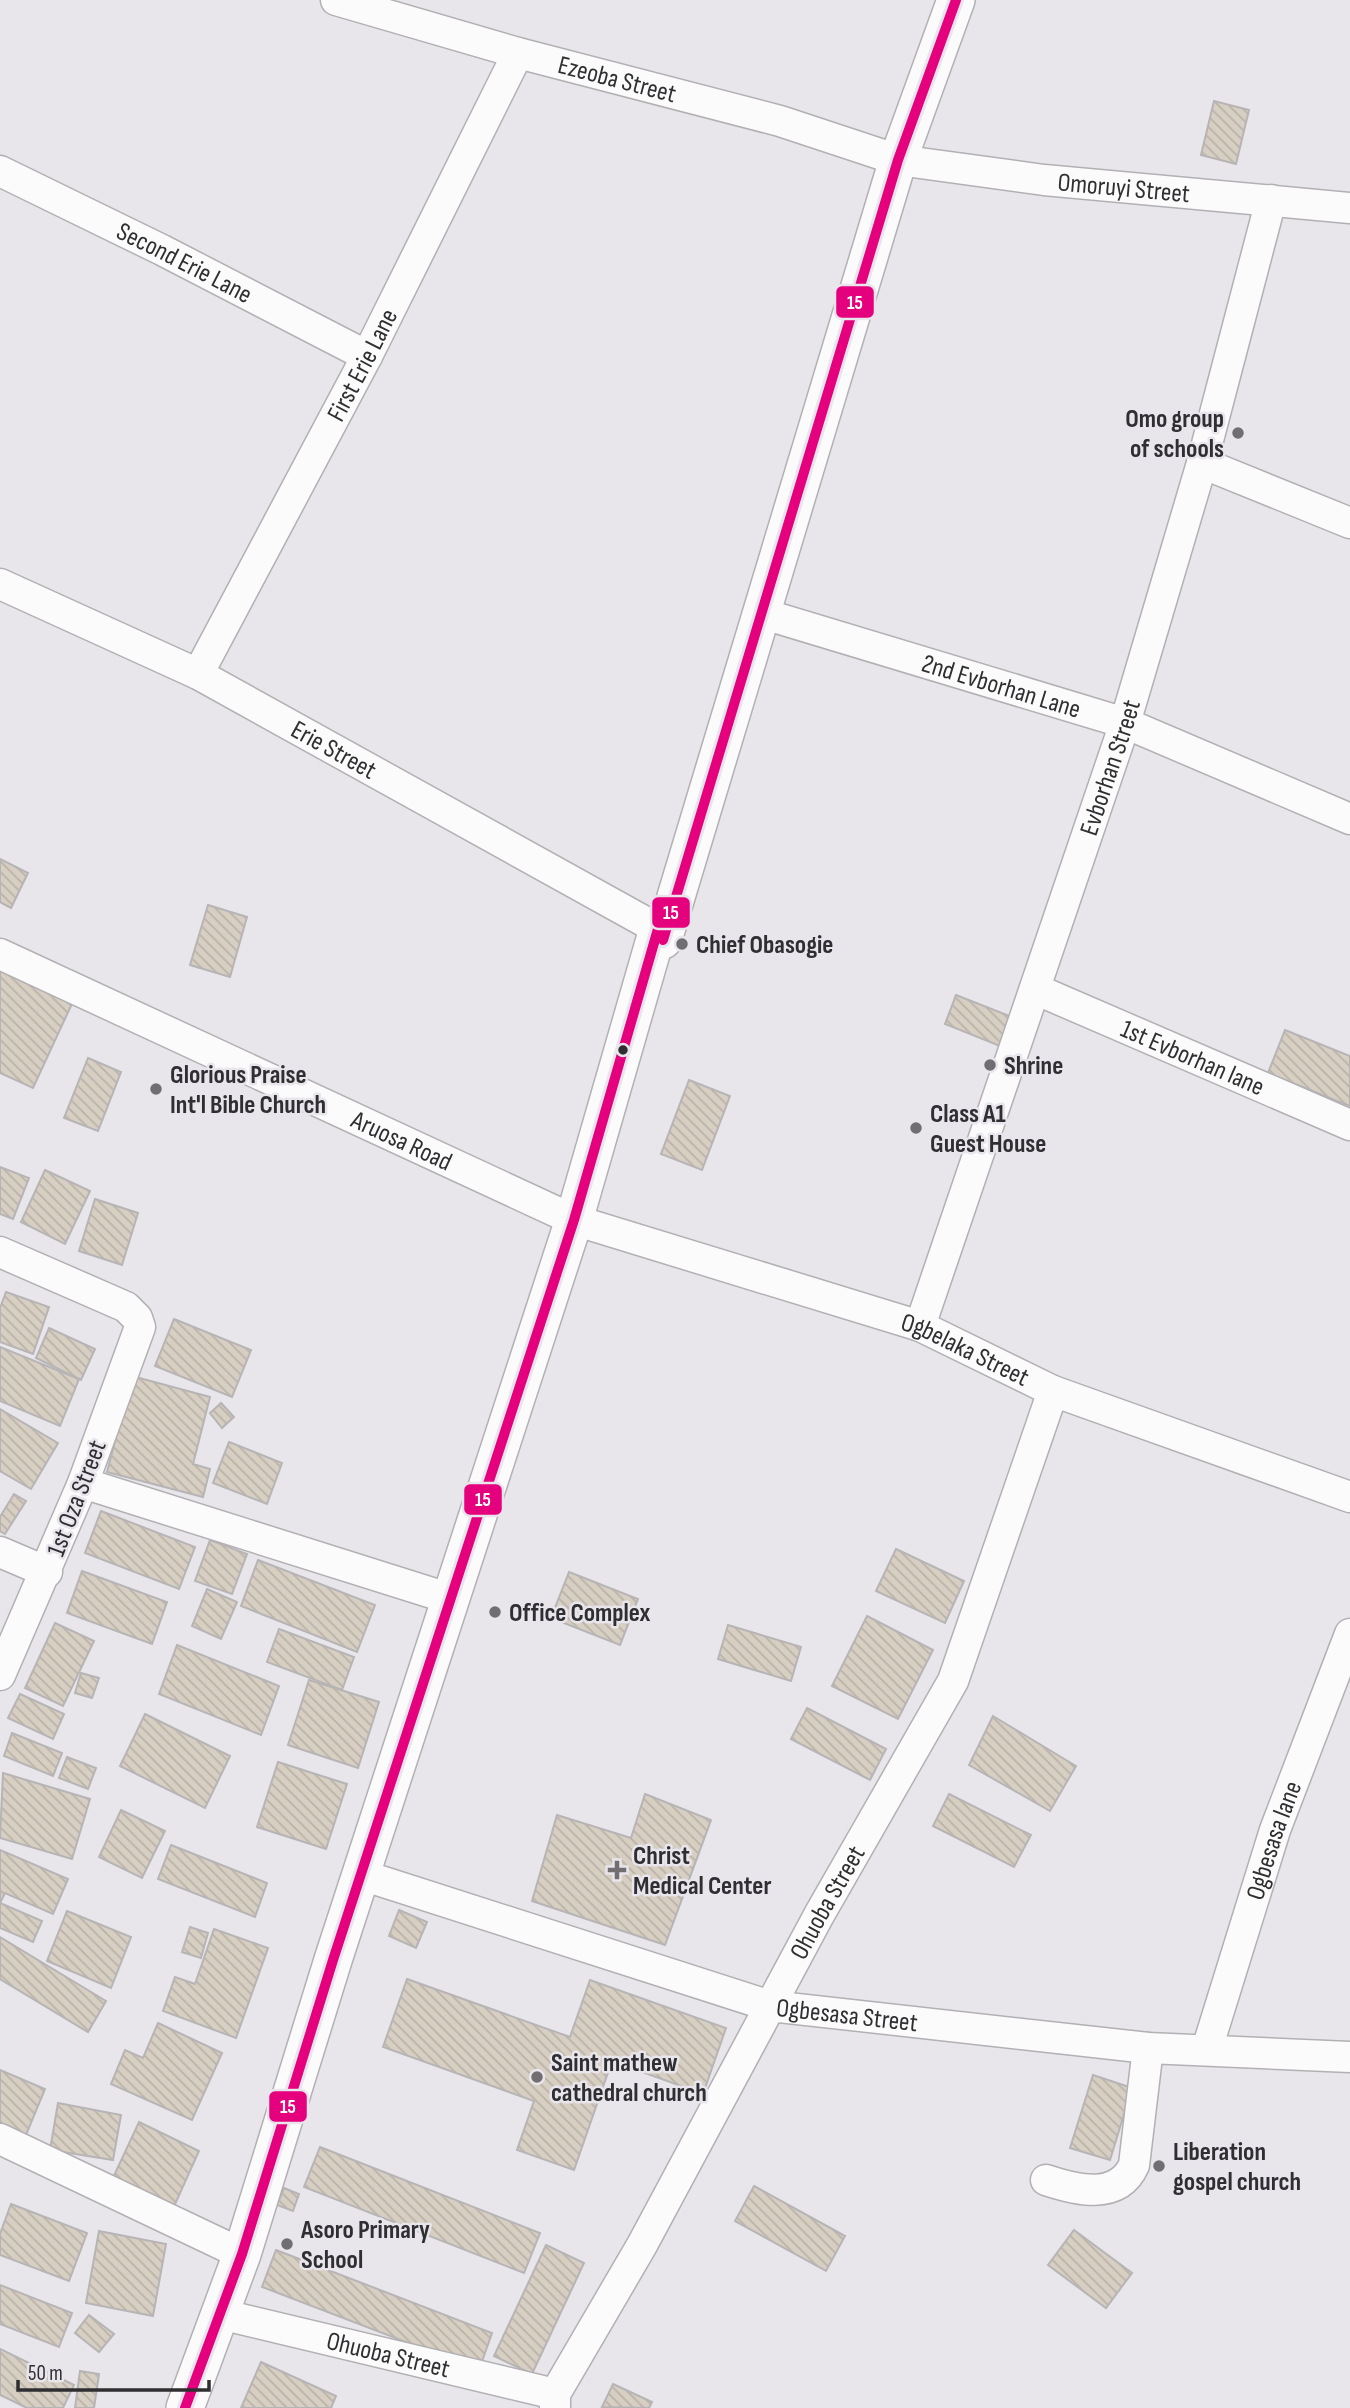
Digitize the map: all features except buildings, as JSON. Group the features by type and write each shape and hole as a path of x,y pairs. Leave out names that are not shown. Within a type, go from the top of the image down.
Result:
{"main road":[{"path":"659,929 663,940 764,614 898,160 956,0"},
{"path":"185,2408 242,2254 574,1220 659,929"}],"street":[{"name":"Ezeoba Street","path":"336,0 518,53 780,121 898,160"},
{"name":"First Erie Lane","path":"198,674 367,356 518,53"},
{"name":"Omoruyi Street","path":"898,160 1045,180 1350,208"},
{"name":"Second Erie Lane","path":"0,171 162,250 367,356"},
{"name":"Evborhan Street","path":"920,1326 1125,723 1202,463 1271,200"},
{"path":"1202,463 1350,523"},
{"name":"Erie Street","path":"0,584 198,674 659,929"},
{"name":"2nd Evborhan Lane","path":"764,614 1125,723 1350,820"},
{"name":"Aruosa Road","path":"0,954 574,1220"},
{"name":"1st Evborhan lane","path":"1035,989 1350,1125"},
{"name":"Ogbelaka Street","path":"574,1220 920,1326 1054,1391 1350,1497"},
{"name":"1st Oza Street","path":"0,1252 126,1307 137,1318 140,1327 83,1483 47,1572 0,1675"},
{"name":"Ohuoba Street","path":"220,2314 555,2401 770,2006 953,1681 1054,1391"},
{"path":"83,1483 452,1599"},
{"path":"0,1552 47,1572"},
{"name":"Ogbesasa lane","path":"1207,2049 1275,1830 1350,1634"},
{"name":"Ogbesasa Street","path":"362,1875 770,2006 1148,2048 1350,2057"},
{"path":"1046,2180 1079,2189 1104,2190 1129,2178 1134,2165 1148,2048"},
{"path":"0,2139 242,2254"}],"transit line":[{"name":"15","path":"185,2408 242,2254 333,1960 574,1220 658,929 663,940 898,160 956,0"}],"place":[{"name":"Omo group of schools","path":"1238,433"},
{"name":"Chief Obasogie","path":"682,944"},
{"name":"Shrine","path":"990,1065"},
{"name":"Glorious Praise Int'l Bible Church","path":"156,1089"},
{"name":"Class A1 Guest House","path":"916,1128"},
{"name":"Office Complex","path":"495,1612"},
{"name":"Christ Medical Center","path":"617,1870"},
{"name":"Saint mathew cathedral church","path":"537,2077"},
{"name":"Liberation gospel church","path":"1159,2166"},
{"name":"Asoro Primary School","path":"287,2244"}]}
